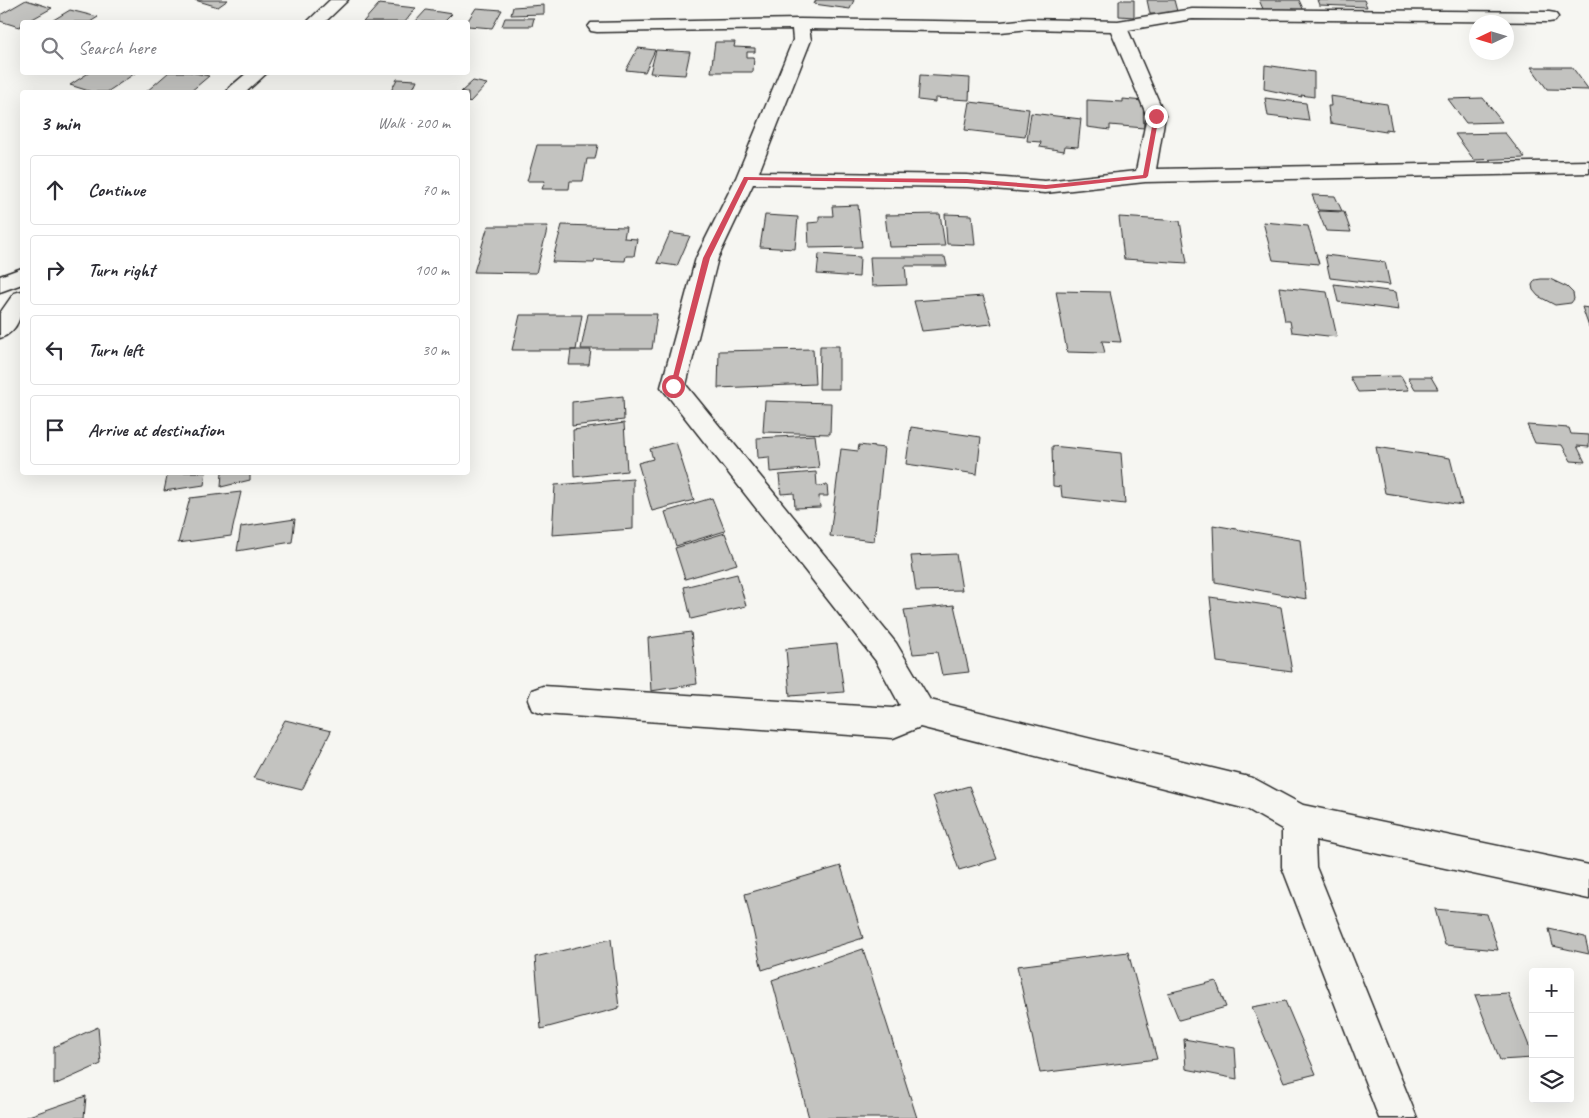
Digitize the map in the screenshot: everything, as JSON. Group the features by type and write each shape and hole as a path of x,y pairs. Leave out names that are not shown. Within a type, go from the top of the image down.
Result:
{"street":[{"path":"317,20 340,0"},
{"path":"597,27 800,24 1001,27 1029,24 1118,26 1192,14 1549,17"},
{"path":"800,24 802,40 746,178 706,258 673,386 886,652 920,712"},
{"path":"1118,26 1156,116 1146,176"},
{"path":"238,90 255,75"},
{"path":"746,178 967,181 1046,187 1146,176 1589,167"},
{"path":"0,284 20,277"},
{"path":"0,330 20,302"},
{"path":"543,700 892,723 920,712 1253,794 1298,820 1589,882"},
{"path":"1298,820 1299,867 1398,1118"}],"building":[{"path":"26,0 52,8 31,20 20,20 19,27 0,21 0,15"},
{"path":"195,0 228,0 218,7"},
{"path":"816,0 854,0 850,9 814,4"},
{"path":"1119,0 1134,0 1134,17 1119,16"},
{"path":"1147,0 1174,0 1178,15 1150,14"},
{"path":"1259,0 1299,0 1305,13 1264,11"},
{"path":"1317,0 1364,0 1367,7 1319,5"},
{"path":"379,4 416,8 407,20 365,20"},
{"path":"544,5 544,14 511,15 513,7"},
{"path":"476,8 502,10 492,28 470,26 470,20 468,20"},
{"path":"70,10 98,17 93,20 53,20"},
{"path":"426,10 452,14 446,20 417,20"},
{"path":"505,18 534,18 532,26 502,26"},
{"path":"715,42 735,42 734,47 755,48 755,52 747,52 747,57 754,57 753,72 711,72"},
{"path":"638,48 655,50 645,72 626,70"},
{"path":"656,50 690,52 685,75 650,73"},
{"path":"1265,65 1314,72 1314,97 1301,95 1302,97 1264,89"},
{"path":"1531,67 1572,67 1589,90 1547,89"},
{"path":"85,75 132,75 110,90 86,90 70,85"},
{"path":"166,75 209,76 192,90 148,90"},
{"path":"920,75 970,78 969,100 935,98 935,102 918,100"},
{"path":"397,79 417,80 412,90 392,90"},
{"path":"473,81 487,84 470,102 470,90 463,90"},
{"path":"1330,96 1387,104 1392,130 1386,129 1386,132 1330,123 1328,106 1331,106"},
{"path":"1265,98 1306,103 1309,121 1268,116"},
{"path":"1483,98 1502,122 1466,123 1448,99"},
{"path":"1123,99 1143,101 1144,128 1110,125 1110,130 1087,127 1087,100 1123,102"},
{"path":"970,102 1029,109 1025,137 965,130"},
{"path":"1031,113 1081,119 1078,147 1065,146 1064,151 1040,147 1041,142 1027,141"},
{"path":"1505,133 1525,158 1474,160 1455,134"},
{"path":"537,145 598,145 595,159 587,159 583,181 570,181 569,189 542,189 545,181 527,181"},
{"path":"1312,195 1335,196 1342,211 1318,210"},
{"path":"858,205 862,247 809,248 808,223 819,222 819,216 833,216 832,206"},
{"path":"1318,211 1344,212 1351,232 1326,231"},
{"path":"940,214 945,246 889,247 885,215"},
{"path":"945,214 972,215 975,245 947,244"},
{"path":"765,215 798,217 795,249 760,247"},
{"path":"1119,217 1180,221 1187,263 1124,259"},
{"path":"1263,222 1308,226 1319,264 1273,260"},
{"path":"562,225 626,227 624,238 637,239 634,256 626,256 625,261 595,260 594,263 552,262"},
{"path":"488,226 548,226 536,273 474,272"},
{"path":"670,233 690,236 677,266 657,263"},
{"path":"819,254 860,257 859,277 817,274"},
{"path":"1325,255 1385,262 1390,285 1330,278"},
{"path":"870,257 945,257 947,266 905,266 907,285 872,286"},
{"path":"1550,279 1567,287 1573,293 1574,299 1571,303 1555,305 1538,296 1533,290 1532,285 1535,280"},
{"path":"1334,284 1396,292 1399,310 1338,302"},
{"path":"1279,287 1327,292 1337,337 1292,332 1290,321 1285,321"},
{"path":"1056,291 1110,292 1121,342 1102,341 1105,353 1067,352"},
{"path":"983,296 992,324 922,331 914,301"},
{"path":"1582,307 1589,308 1589,327"},
{"path":"588,314 657,314 652,349 581,349"},
{"path":"520,315 582,315 576,350 512,350"},
{"path":"820,346 839,346 839,389 819,389"},
{"path":"813,349 815,384 718,388 719,351"},
{"path":"571,350 591,350 589,365 569,365"},
{"path":"1401,376 1409,390 1358,392 1350,377"},
{"path":"1408,377 1431,377 1438,389 1415,389"},
{"path":"623,396 624,420 572,426 572,402"},
{"path":"765,401 831,403 830,434 763,432"},
{"path":"624,423 627,471 574,477 573,430"},
{"path":"1527,425 1569,428 1571,434 1589,435 1589,447 1577,446 1585,462 1571,461 1562,445 1535,443"},
{"path":"911,427 981,437 977,474 906,464"},
{"path":"815,435 819,468 770,472 769,457 758,458 757,438"},
{"path":"676,442 694,500 652,511 638,463 653,459 650,449"},
{"path":"859,445 884,448 874,541 830,536 841,449 858,451"},
{"path":"1052,446 1121,453 1125,504 1062,497 1061,487 1053,486"},
{"path":"1376,447 1450,458 1462,505 1385,493"},
{"path":"816,472 817,486 827,485 828,496 819,496 820,507 795,508 794,493 781,494 779,475"},
{"path":"167,475 206,475 204,485 164,491"},
{"path":"222,475 250,475 250,480 221,487"},
{"path":"633,479 633,529 552,535 555,485"},
{"path":"241,492 231,536 178,543 190,498"},
{"path":"712,498 725,531 676,546 665,512"},
{"path":"295,519 292,542 237,551 241,527"},
{"path":"1213,525 1300,540 1306,599 1215,582"},
{"path":"725,533 737,564 685,579 675,548"},
{"path":"956,554 962,590 916,591 911,556"},
{"path":"737,574 746,606 691,619 684,587"},
{"path":"1210,597 1281,607 1292,672 1217,662"},
{"path":"954,605 969,672 942,675 937,652 913,654 904,610"},
{"path":"691,632 697,684 651,691 648,638"},
{"path":"837,644 844,692 790,696 786,649"},
{"path":"285,720 331,731 302,790 253,778"},
{"path":"969,786 997,859 959,870 933,796"},
{"path":"841,866 863,938 762,970 745,894"},
{"path":"1435,909 1487,914 1498,950 1445,945"},
{"path":"1549,929 1585,937 1589,954 1553,946"},
{"path":"611,939 619,1008 541,1029 535,957"},
{"path":"863,949 917,1118 809,1118 772,980"},
{"path":"1128,952 1157,1059 1040,1073 1017,966"},
{"path":"1216,981 1226,1007 1179,1020 1168,993"},
{"path":"1508,993 1529,1046 1529,1058 1500,1060 1475,995"},
{"path":"1285,1001 1316,1074 1284,1082 1252,1007"},
{"path":"98,1027 101,1064 54,1085 54,1047"},
{"path":"1184,1039 1235,1048 1237,1079 1186,1069"},
{"path":"86,1096 84,1118 23,1118"}],"route":[{"path":"673,386 706,258 746,178 967,181 1046,187 1146,176 1156,116"}]}
